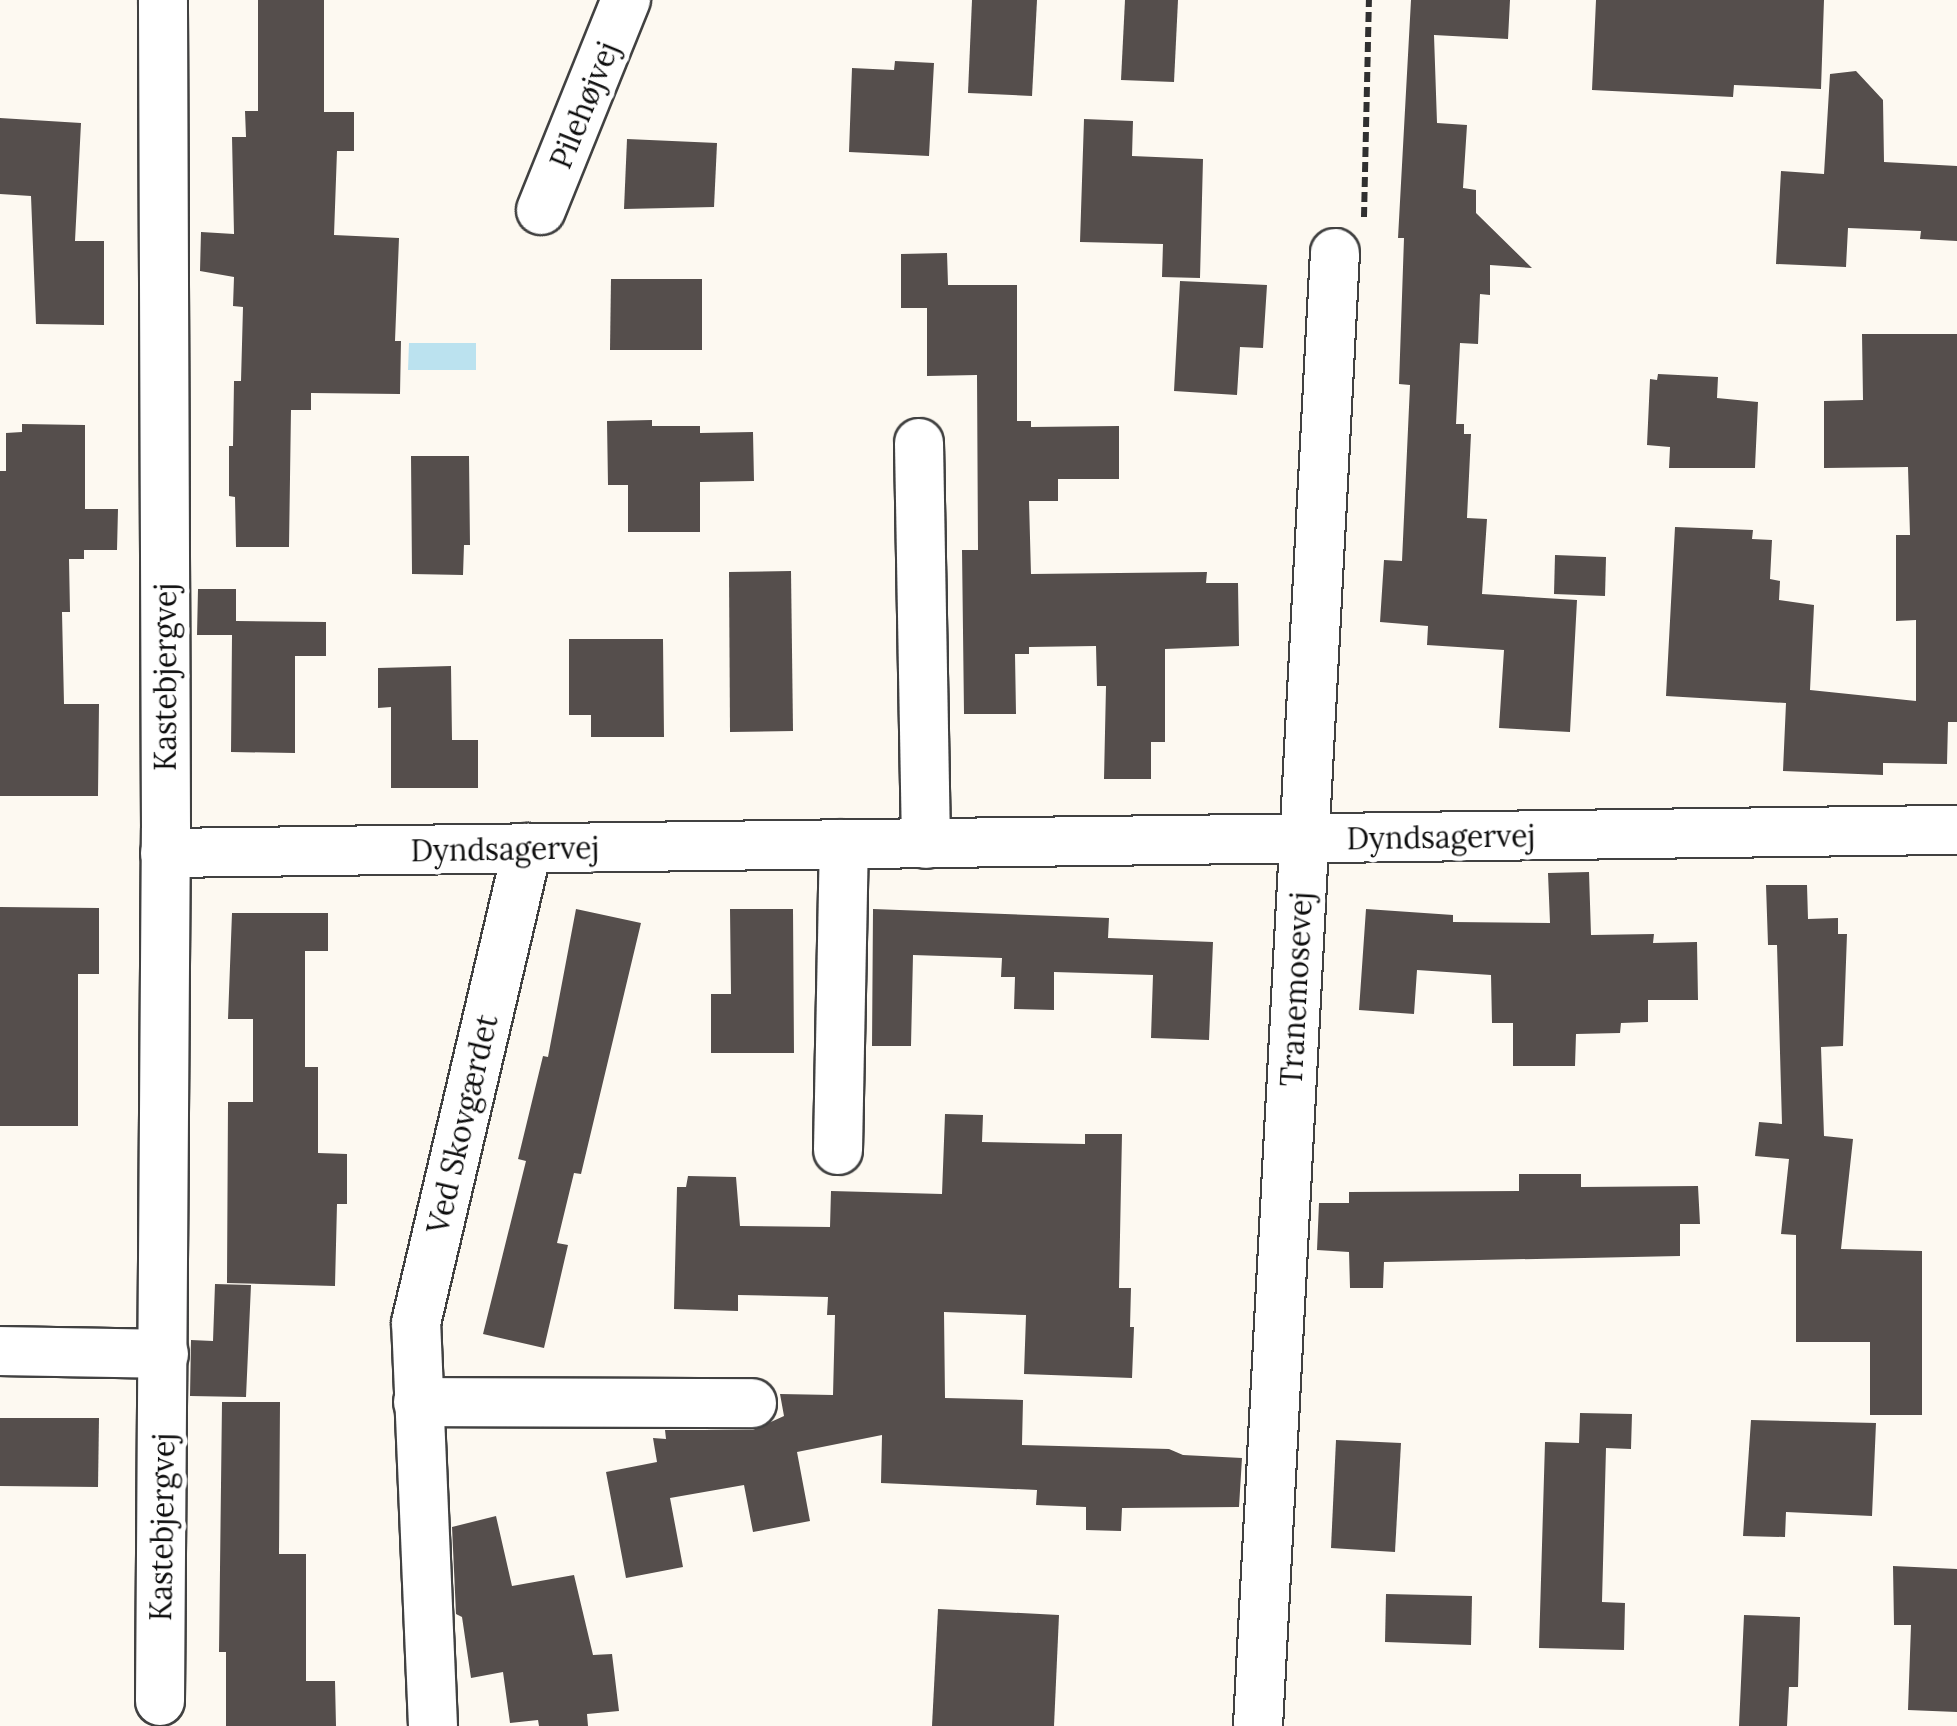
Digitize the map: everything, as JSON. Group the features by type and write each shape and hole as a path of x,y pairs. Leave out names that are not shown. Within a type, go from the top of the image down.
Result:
{"street":[{"name":"Kastebjergvej","path":"160,1700 164,1354 164,0"},
{"name":"Pilehøjvej","path":"541,210 626,0"},
{"name":"Tranemosevej","path":"1258,1726 1335,253"},
{"path":"919,443 926,844"},
{"name":"Dyndsagervej","path":"165,853 1957,830"},
{"path":"838,1150 844,844"},
{"name":"Ved Skovgærdet","path":"433,1726 416,1323 527,848"},
{"path":"0,1350 164,1354"},
{"path":"418,1402 752,1403"}],"path":[{"path":"1335,253 1364,218 1369,0"}],"water":[{"path":"409,343 476,343 476,370 408,370"}],"building":[{"path":"258,0 324,0 324,112 354,112 354,151 337,151 334,235 399,238 395,341 401,341 400,394 311,393 311,410 291,410 289,547 236,547 235,497 229,496 229,446 233,446 234,381 241,381 243,307 233,306 234,277 200,271 201,232 234,234 232,137 246,137 245,111 258,111"},
{"path":"972,0 1037,0 1032,96 968,93"},
{"path":"1125,0 1178,0 1174,82 1121,80"},
{"path":"1411,0 1510,0 1508,39 1434,35 1437,123 1467,125 1463,188 1476,190 1476,213 1532,268 1490,265 1490,295 1480,294 1478,344 1460,343 1456,424 1464,424 1464,434 1471,434 1467,518 1487,519 1482,594 1577,600 1570,732 1499,728 1504,650 1427,645 1428,626 1380,622 1384,560 1402,561 1410,385 1399,384 1404,238 1398,238"},
{"path":"1596,0 1824,0 1821,89 1734,85 1733,97 1592,90"},
{"path":"895,61 934,63 929,156 849,152 852,68 894,70"},
{"path":"1856,71 1883,100 1884,162 1957,166 1957,241 1920,239 1921,231 1848,228 1846,267 1776,264 1781,171 1824,174 1830,74"},
{"path":"0,118 81,123 75,241 104,241 104,325 36,324 31,196 0,194"},
{"path":"1084,119 1133,121 1132,156 1203,159 1200,278 1162,277 1163,244 1080,242"},
{"path":"627,139 717,143 714,207 624,209"},
{"path":"947,253 948,285 1017,285 1017,421 1031,421 1031,427 1119,426 1119,479 1058,479 1058,501 1029,501 1031,574 1207,572 1206,583 1238,583 1239,646 1165,649 1165,742 1151,742 1151,779 1104,779 1106,686 1097,686 1096,646 1029,647 1029,654 1015,654 1016,714 964,714 962,550 978,550 977,375 927,376 927,308 901,308 901,254"},
{"path":"611,279 702,279 702,350 610,350"},
{"path":"1180,281 1267,285 1263,348 1240,347 1237,395 1174,391"},
{"path":"1862,334 1957,334 1957,722 1948,722 1947,764 1883,763 1883,775 1783,771 1786,703 1666,696 1675,527 1753,530 1752,539 1772,540 1770,579 1780,581 1779,600 1814,605 1810,690 1916,701 1916,620 1896,621 1896,535 1910,535 1908,467 1824,468 1824,401 1863,400"},
{"path":"1658,374 1718,377 1717,398 1758,402 1755,468 1669,468 1670,447 1647,445 1650,379 1657,380"},
{"path":"652,420 652,426 700,426 700,433 753,432 754,481 700,482 700,532 628,532 628,485 608,485 607,421"},
{"path":"22,424 85,425 85,509 118,509 117,550 84,550 84,559 69,559 70,612 62,612 64,704 99,704 98,796 0,796 0,471 6,471 6,433 22,432"},
{"path":"411,456 469,456 470,545 464,545 463,575 412,574"},
{"path":"1555,555 1606,557 1605,596 1554,594"},
{"path":"791,571 793,731 730,732 729,572"},
{"path":"198,589 236,589 236,621 326,622 326,656 295,656 295,753 231,752 232,635 197,635"},
{"path":"569,639 663,639 664,737 591,737 591,715 569,715"},
{"path":"451,666 452,740 478,740 478,788 391,788 391,707 378,708 378,668"},
{"path":"1589,872 1591,935 1654,934 1653,943 1697,942 1698,1000 1648,1000 1648,1022 1621,1023 1620,1033 1576,1034 1575,1066 1513,1066 1513,1023 1492,1023 1491,975 1417,970 1414,1014 1359,1010 1366,909 1453,915 1453,922 1550,923 1548,873"},
{"path":"1766,885 1807,885 1808,919 1838,918 1838,934 1847,934 1843,1046 1821,1047 1824,1136 1853,1139 1841,1249 1922,1251 1922,1415 1870,1415 1870,1342 1796,1342 1796,1235 1781,1234 1789,1159 1755,1156 1759,1122 1782,1124 1777,945 1768,945"},
{"path":"0,907 99,908 99,974 78,974 78,1126 0,1126"},
{"path":"576,909 641,923 581,1174 574,1173 557,1243 568,1245 544,1348 483,1334 526,1161 518,1159 543,1056 548,1057"},
{"path":"730,909 793,909 794,1053 711,1053 711,994 731,994"},
{"path":"873,909 1109,918 1108,938 1213,942 1209,1040 1151,1038 1153,975 1054,972 1054,1010 1014,1009 1015,977 1001,977 1002,958 913,955 911,1046 872,1046"},
{"path":"232,913 328,913 328,951 305,951 305,1067 318,1067 318,1153 347,1154 347,1204 337,1204 335,1286 227,1283 228,1102 253,1102 253,1019 228,1019"},
{"path":"945,1114 983,1115 982,1142 1085,1144 1085,1134 1122,1134 1119,1288 1131,1288 1130,1327 1134,1327 1132,1378 1024,1374 1026,1315 944,1312 945,1398 1023,1400 1022,1445 1169,1449 1183,1455 1242,1458 1239,1507 1122,1508 1121,1531 1086,1530 1086,1507 1036,1505 1037,1490 881,1483 882,1435 797,1452 810,1521 753,1532 744,1485 670,1498 683,1567 626,1578 606,1472 657,1462 653,1438 666,1439 665,1430 753,1430 784,1416 780,1394 833,1395 835,1315 827,1315 828,1297 738,1295 738,1311 674,1309 677,1187 686,1187 688,1176 736,1177 740,1226 830,1227 831,1191 942,1194"},
{"path":"1519,1174 1581,1174 1581,1187 1698,1186 1700,1224 1680,1224 1680,1256 1384,1262 1383,1288 1350,1288 1349,1252 1317,1250 1319,1203 1349,1203 1349,1192 1519,1191"},
{"path":"215,1284 251,1285 246,1397 190,1396 191,1340 213,1341"},
{"path":"222,1402 280,1402 279,1554 306,1554 306,1681 335,1681 336,1726 226,1726 226,1652 219,1652"},
{"path":"1580,1413 1632,1414 1631,1449 1606,1448 1602,1602 1625,1603 1624,1650 1539,1648 1545,1442 1579,1443"},
{"path":"0,1418 99,1418 98,1487 0,1486"},
{"path":"1751,1420 1876,1423 1872,1516 1786,1512 1785,1537 1743,1536"},
{"path":"1336,1440 1401,1443 1395,1552 1331,1548"},
{"path":"496,1516 512,1586 574,1575 593,1655 612,1654 619,1711 587,1714 588,1726 539,1726 538,1720 510,1723 503,1672 471,1678 462,1617 456,1614 452,1527"},
{"path":"1893,1566 1957,1569 1957,1712 1908,1710 1911,1625 1894,1625"},
{"path":"1386,1594 1472,1596 1471,1645 1385,1642"},
{"path":"938,1609 1059,1615 1054,1726 932,1726"},
{"path":"1744,1615 1800,1617 1798,1687 1789,1687 1787,1726 1739,1726"}]}
